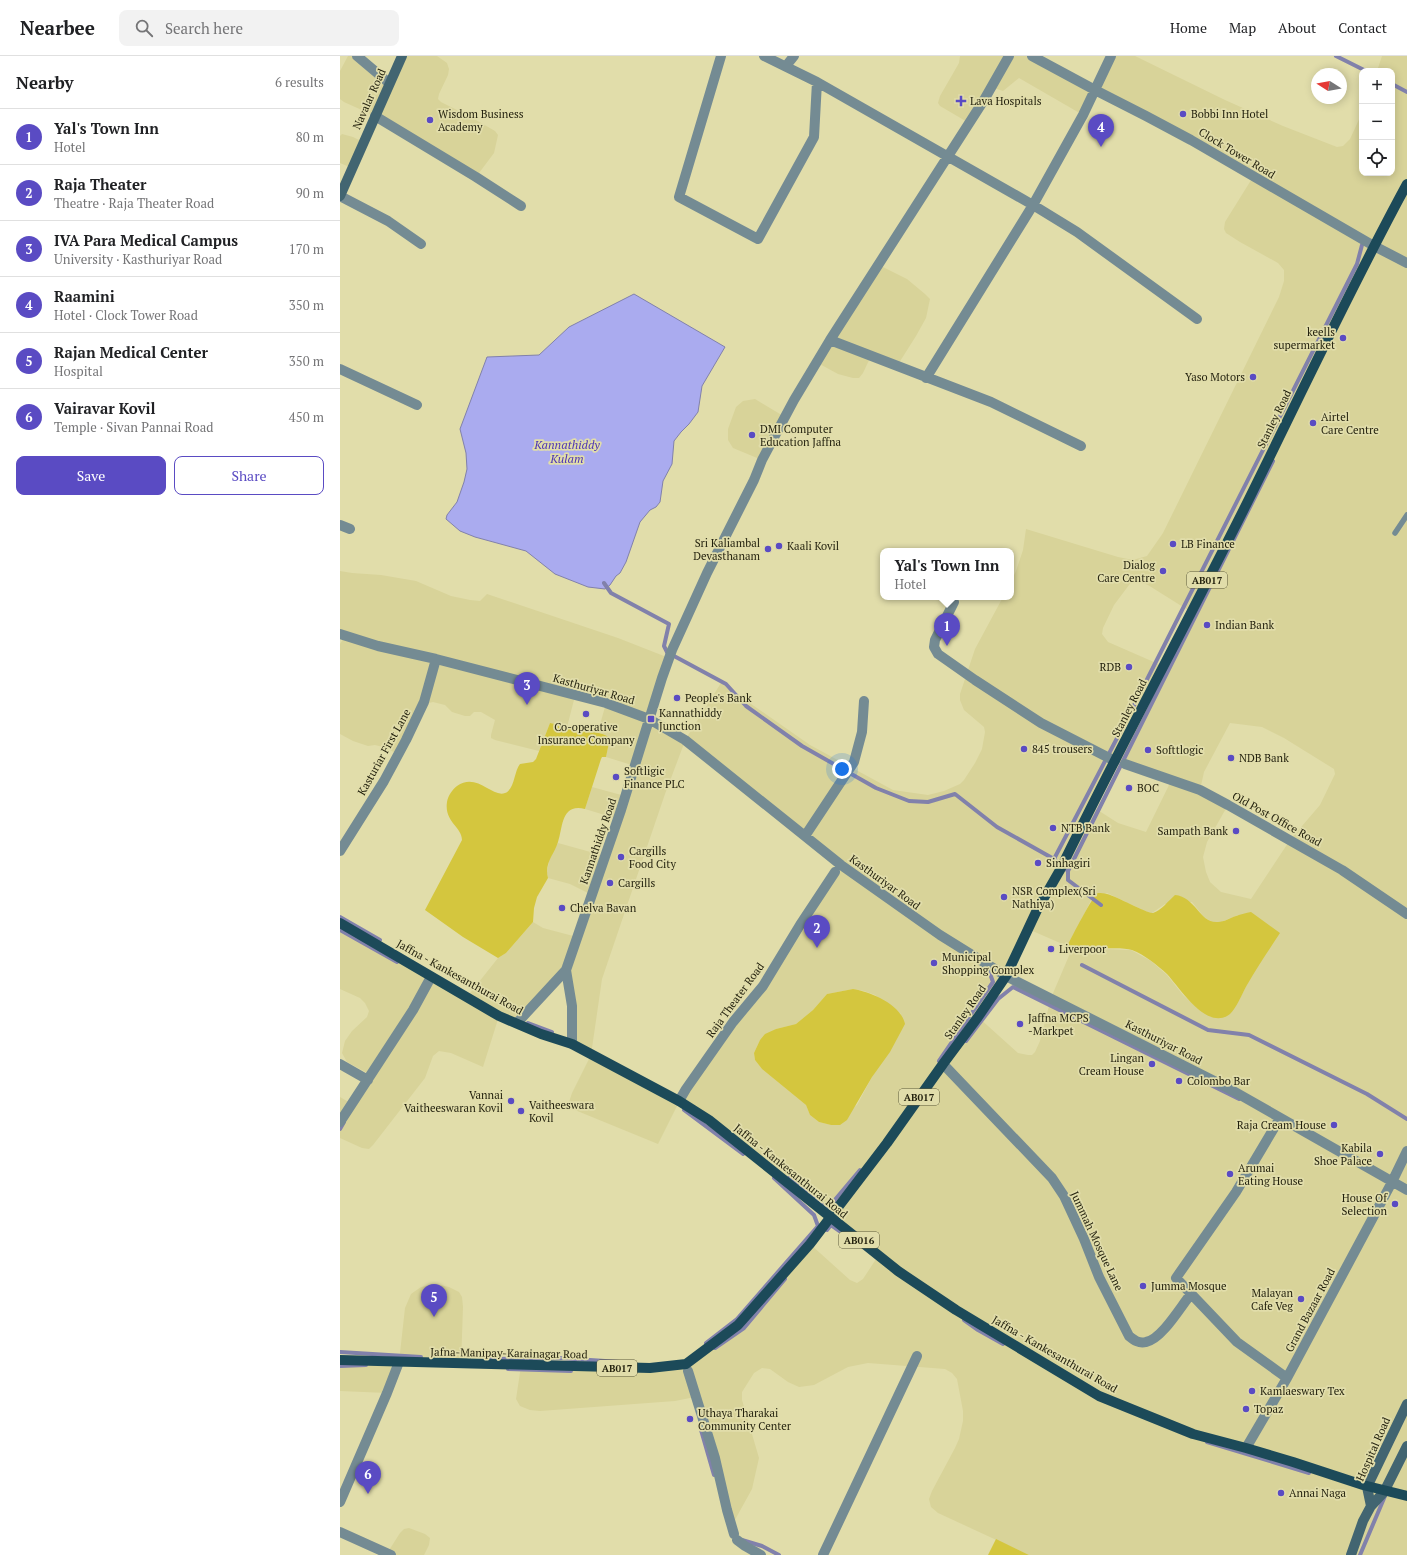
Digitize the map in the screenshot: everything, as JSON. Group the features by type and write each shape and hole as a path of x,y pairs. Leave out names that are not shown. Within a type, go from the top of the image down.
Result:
{"main road":[{"name":"Stanley Road","path":"830,1216 887,1143 1006,976 1037,910 1060,870 1246,504 1315,362 1407,184"},
{"name":"Jaffna - Kankesanthurai Road","path":"340,923 429,980 499,1016 541,1034 572,1044 679,1101 709,1120 878,1256 956,1310 1099,1396 1193,1434 1293,1462 1384,1492 1407,1496"},
{"name":"Jafna-Manipay-Karainagar Road","path":"340,1360 650,1368 686,1364 738,1325 802,1254 830,1216"}],"street":[{"path":"357,56 389,83"},
{"name":"Navalar Road","path":"340,196 402,56"},
{"path":"721,56 679,197 758,239 814,137 817,82"},
{"path":"764,56 817,82 1033,205 1083,237 1197,319"},
{"path":"786,66 794,56"},
{"name":"Kannathiddy Road","path":"566,970 623,803 672,650 696,595 754,480 762,460 794,400 830,340 984,100 1009,56"},
{"name":"Clock Tower Road","path":"1032,56 1191,140 1374,246 1407,263"},
{"path":"926,378 1033,205 1095,90 1111,56"},
{"path":"375,116 521,206"},
{"path":"340,196 388,221 421,244"},
{"path":"830,340 991,402 1081,446"},
{"path":"340,369 417,405"},
{"path":"340,525 350,529"},
{"path":"954,602 935,640 934,647 938,654 1041,723 1115,761"},
{"name":"Kasthuriyar Road","path":"340,634 378,646 436,659 606,703 649,719 685,740 842,866 940,935 1006,976 1222,1085 1407,1190"},
{"name":"Kasturiar First Lane","path":"340,851 384,781 406,740 424,702 436,659"},
{"path":"805,836 854,762 859,749 862,732 864,701"},
{"name":"Old Post Office Road","path":"1125,764 1200,790 1342,870 1407,914"},
{"name":"Raja Theater Road","path":"679,1101 733,1022 763,986 800,925 835,872"},
{"path":"517,1023 566,970"},
{"path":"566,970 572,1006 572,1044"},
{"path":"340,1122 413,1010 429,980"},
{"path":"340,1064 368,1080"},
{"name":"Jummah Mosque Lane","path":"943,1064 1052,1178 1067,1203 1084,1239 1099,1277 1129,1336 1136,1342 1146,1342 1158,1336 1191,1294"},
{"path":"1280,1118 1236,1192 1176,1278 1236,1342 1287,1378"},
{"name":"Grand Bazaar Road","path":"1246,1448 1287,1378 1392,1182 1407,1151"},
{"path":"822,1555 917,1356"},
{"path":"340,1502 399,1362"},
{"path":"688,1371 715,1458 735,1537 745,1546 761,1555"},
{"name":"Hospital Road","path":"1371,1506 1367,1487 1407,1404"},
{"path":"1351,1555 1363,1521 1371,1506 1384,1492 1407,1446"},
{"path":"340,1532 391,1555"}],"lane":[{"path":"1395,533 1407,515"}],"shaded area":[{"name":"Wisdom Business Academy","path":"348,56 357,56 389,83 402,56 437,56 447,63 449,69 448,75 438,99 495,131 498,135 494,153 476,177 375,116 340,99 340,71"},
{"path":"960,56 1032,56 1095,90 1111,56 1135,56 1225,100 1283,126 1337,147 1343,146 1350,139 1359,120 1359,176 1395,176 1395,68 1378,68 1382,56 1407,56 1407,1555 1029,1555 938,1513 931,1507 929,1499 959,1439 963,1421 963,1411 957,1379 952,1373 945,1369 868,1363 848,1367 814,1385 799,1387 788,1382 770,1369 762,1368 754,1373 742,1392 742,1400 759,1458 752,1489 731,1527 695,1397 675,1401 540,1411 530,1410 520,1406 516,1399 521,1366 686,1364 738,1325 810,1244 850,1280 857,1283 863,1279 878,1256 679,1102 658,1144 570,1108 568,1105 572,1093 591,1055 572,1044 566,970 517,1023 499,1016 483,1067 451,1053 439,1051 433,1056 425,1078 369,1149 362,1148 340,1138 340,1097 352,1104 371,1075 347,1062 342,1053 345,1041 352,1031 367,1017 369,1011 365,1003 360,998 340,989 340,923 467,997 498,958 506,953 533,922 543,928 577,937 592,895 570,884 548,878 547,873 549,860 558,843 605,856 618,819 585,809 592,787 625,796 635,766 606,757 610,738 598,732 606,703 575,696 567,727 550,723 539,751 491,738 495,720 481,712 474,712 470,716 465,716 452,712 445,705 433,702 429,703 398,754 383,747 375,745 368,746 353,741 340,734 340,644 345,636 340,634 340,571 381,575 416,581 451,596 470,600 480,601 487,594 618,638 669,658 649,719 685,740 721,683 810,745 893,790 928,795 944,791 960,784 975,763 982,749 985,732 984,727 964,710 960,700 960,694 975,649 1001,600 1014,600 1014,575 1023,550 1026,529 1118,557 1133,560 1147,556 1163,533 1279,297 1284,281 1284,270 1278,263 1240,242 1226,233 1224,229 1225,222 1253,177 1095,91 1083,115 1019,78 1003,91 991,87 969,123 940,106 938,103 940,96 959,63","holes":["1136,580 1148,585 1191,612 1163,666 1108,642 1102,634 1103,628 1114,605 1132,581","1230,723 1262,727 1284,738 1334,769 1335,774 1320,805 1290,840 1251,899 1221,892 1210,882 1203,857 1207,842 1228,805 1200,790 1204,772","685,741 841,865 679,1101 591,1055 602,979 665,794","1115,761 1152,772 1170,783 1146,832 1118,823 1093,807","1107,893 1152,913 1165,904 1192,902 1204,917 1211,922 1219,923 1238,915 1248,983 1239,1000 1197,1008 1183,995 1167,975 1151,961 1131,950 1103,949 1071,951 1051,998 1040,1041 1035,1052 1032,1055 1018,1053 978,1017 1028,929 1067,946 1092,898","853,989 875,995 901,1014 872,1077 857,1105 831,1125 819,1122 810,1115 806,1105 762,1069 755,1060 754,1053 760,1040 776,1029 796,1024 813,1010 827,994"]},
{"path":"342,134 363,142 352,168 340,163 340,136"},
{"path":"879,265 907,279 930,299 926,318 897,366 871,356 859,378 838,374 816,362"},
{"name":"DMI Computer Education Jaffna","path":"755,399 785,417 762,460 733,448 728,440 728,429 736,407 743,401"},
{"path":"550,723 606,735 610,738 606,757 602,757 601,759 585,809 577,808 571,810 564,818 558,842 548,863 548,878 537,897 534,908 533,922 506,953 498,958 463,937 425,910 462,840 459,831 448,815 447,802 453,789 464,782 478,783 500,794 508,791 513,784 520,764 533,762 536,759"},
{"path":"1098,893 1111,895 1150,913 1156,912 1162,908 1175,895 1188,900 1202,915 1212,921 1218,922 1251,912 1280,933 1247,985 1232,1012 1221,1018 1212,1017 1203,1013 1195,1006 1167,974 1151,960 1137,952 1119,948 1071,951 1067,946 1087,908 1095,895"},
{"path":"853,989 868,993 884,1000 898,1011 905,1024 890,1052 872,1077 847,1120 840,1125 831,1125 819,1122 810,1115 806,1105 762,1069 755,1060 754,1053 760,1040 765,1034 776,1029 796,1024 813,1010 827,994"},
{"path":"435,1284 449,1287 459,1292 462,1297 463,1307 461,1364 399,1362 405,1308 411,1294 421,1287"},
{"path":"340,1361 399,1362 387,1393 340,1391"},
{"path":"409,1528 425,1534 430,1538 429,1545 424,1555 386,1555 400,1533 404,1529"},
{"path":"996,1539 1029,1555 988,1555"}],"water":[{"name":"Kannathiddy Kulam","path":"634,294 725,347 702,386 698,412 674,441 672,464 663,481 660,502 656,507 650,510 640,522 626,562 620,573 605,589 588,587 555,574 526,551 475,537 460,531 446,519 447,515 457,502 467,469 466,453 460,429 487,357 539,355 569,327"}],"waterway":[{"path":"1336,56 1360,68"},
{"path":"1395,86 1407,92"},
{"path":"1054,859 1127,719 1357,264 1362,245"},
{"path":"1068,871 1273,461"},
{"path":"604,583 611,593 669,624 664,646 667,652"},
{"path":"674,656 726,684 746,706 802,746 876,788 909,801 928,802 955,794 997,827 1054,859 1068,871 1068,880 1101,905"},
{"path":"340,917 380,940"},
{"path":"340,930 397,962"},
{"path":"1082,965 1208,1030 1249,1035 1367,1094 1407,1119"},
{"path":"939,1061 993,982 989,971 986,969"},
{"path":"966,1041 998,999 1013,987 1239,1099"},
{"path":"528,1023 552,1032"},
{"path":"684,1110 743,1154"},
{"path":"340,1129 344,1122"},
{"path":"789,1178 828,1208 860,1170"},
{"path":"706,1343 737,1319 818,1226 814,1215 774,1178"},
{"path":"827,1230 831,1225 848,1237"},
{"path":"715,1348 744,1328 785,1279"},
{"path":"964,1320 1003,1344"},
{"path":"340,1352 421,1357"},
{"path":"486,1359 560,1358 635,1363"},
{"path":"340,1366 366,1365"},
{"path":"508,1369 571,1371"},
{"path":"701,1430 714,1475"},
{"path":"1207,1442 1309,1473"},
{"path":"1360,1555 1385,1496"},
{"path":"742,1540 762,1546 779,1555"}],"place":[{"name":"Lava Hospitals","path":"961,101"},
{"name":"Bobbi Inn Hotel","path":"1183,114"},
{"name":"Wisdom Business Academy","path":"430,120"},
{"name":"Raamini","path":"1101,147"},
{"name":"keells supermarket","path":"1343,338"},
{"name":"Yaso Motors","path":"1253,377"},
{"name":"Airtel Care Centre","path":"1313,423"},
{"name":"DMI Computer Education Jaffna","path":"752,435"},
{"name":"LB Finance","path":"1173,544"},
{"name":"Kaali Kovil","path":"779,546"},
{"name":"Sri Kaliambal Devasthanam","path":"768,549"},
{"name":"Dialog Care Centre","path":"1163,571"},
{"name":"Indian Bank","path":"1207,625"},
{"name":"Yal's Town Inn","path":"947,646"},
{"name":"RDB","path":"1129,667"},
{"name":"People's Bank","path":"677,698"},
{"name":"IVA Para Medical Campus","path":"527,705"},
{"name":"Co-operative Insurance Company","path":"586,714"},
{"name":"Kannathiddy Junction","path":"651,719"},
{"name":"845 trousers","path":"1024,749"},
{"name":"Softtlogic","path":"1148,750"},
{"name":"NDB Bank","path":"1231,758"},
{"name":"Softligic Finance PLC","path":"616,777"},
{"name":"BOC","path":"1129,788"},
{"name":"NTB Bank","path":"1053,828"},
{"name":"Sampath Bank","path":"1236,831"},
{"name":"Cargills Food City","path":"621,857"},
{"name":"Sinhagiri","path":"1038,863"},
{"name":"Cargills","path":"610,883"},
{"name":"NSR Complex(Sri Nathiya)","path":"1004,897"},
{"name":"Chelva Bavan","path":"562,908"},
{"name":"Raja Theater","path":"817,948"},
{"name":"Liverpoor","path":"1051,949"},
{"name":"Municipal Shopping Complex","path":"934,963"},
{"name":"Jaffna MCPS -Markpet","path":"1020,1024"},
{"name":"Lingan Cream House","path":"1152,1064"},
{"name":"Colombo Bar","path":"1179,1081"},
{"name":"Vannai Vaitheeswaran Kovil","path":"511,1101"},
{"name":"Vaitheeswara Kovil","path":"521,1111"},
{"name":"Raja Cream House","path":"1334,1125"},
{"name":"Kabila Shoe Palace","path":"1380,1154"},
{"name":"Arumai Eating House","path":"1230,1174"},
{"name":"House Of Selection","path":"1395,1204"},
{"name":"Jumma Mosque","path":"1143,1286"},
{"name":"Malayan Cafe Veg","path":"1301,1299"},
{"name":"Rajan Medical Center","path":"434,1317"},
{"name":"Kamlaeswary Tex","path":"1252,1391"},
{"name":"Topaz","path":"1246,1409"},
{"name":"Uthaya Tharakai Community Center","path":"690,1419"},
{"name":"Annai Naga","path":"1281,1493"},
{"name":"Vairavar Kovil","path":"368,1494"}]}
